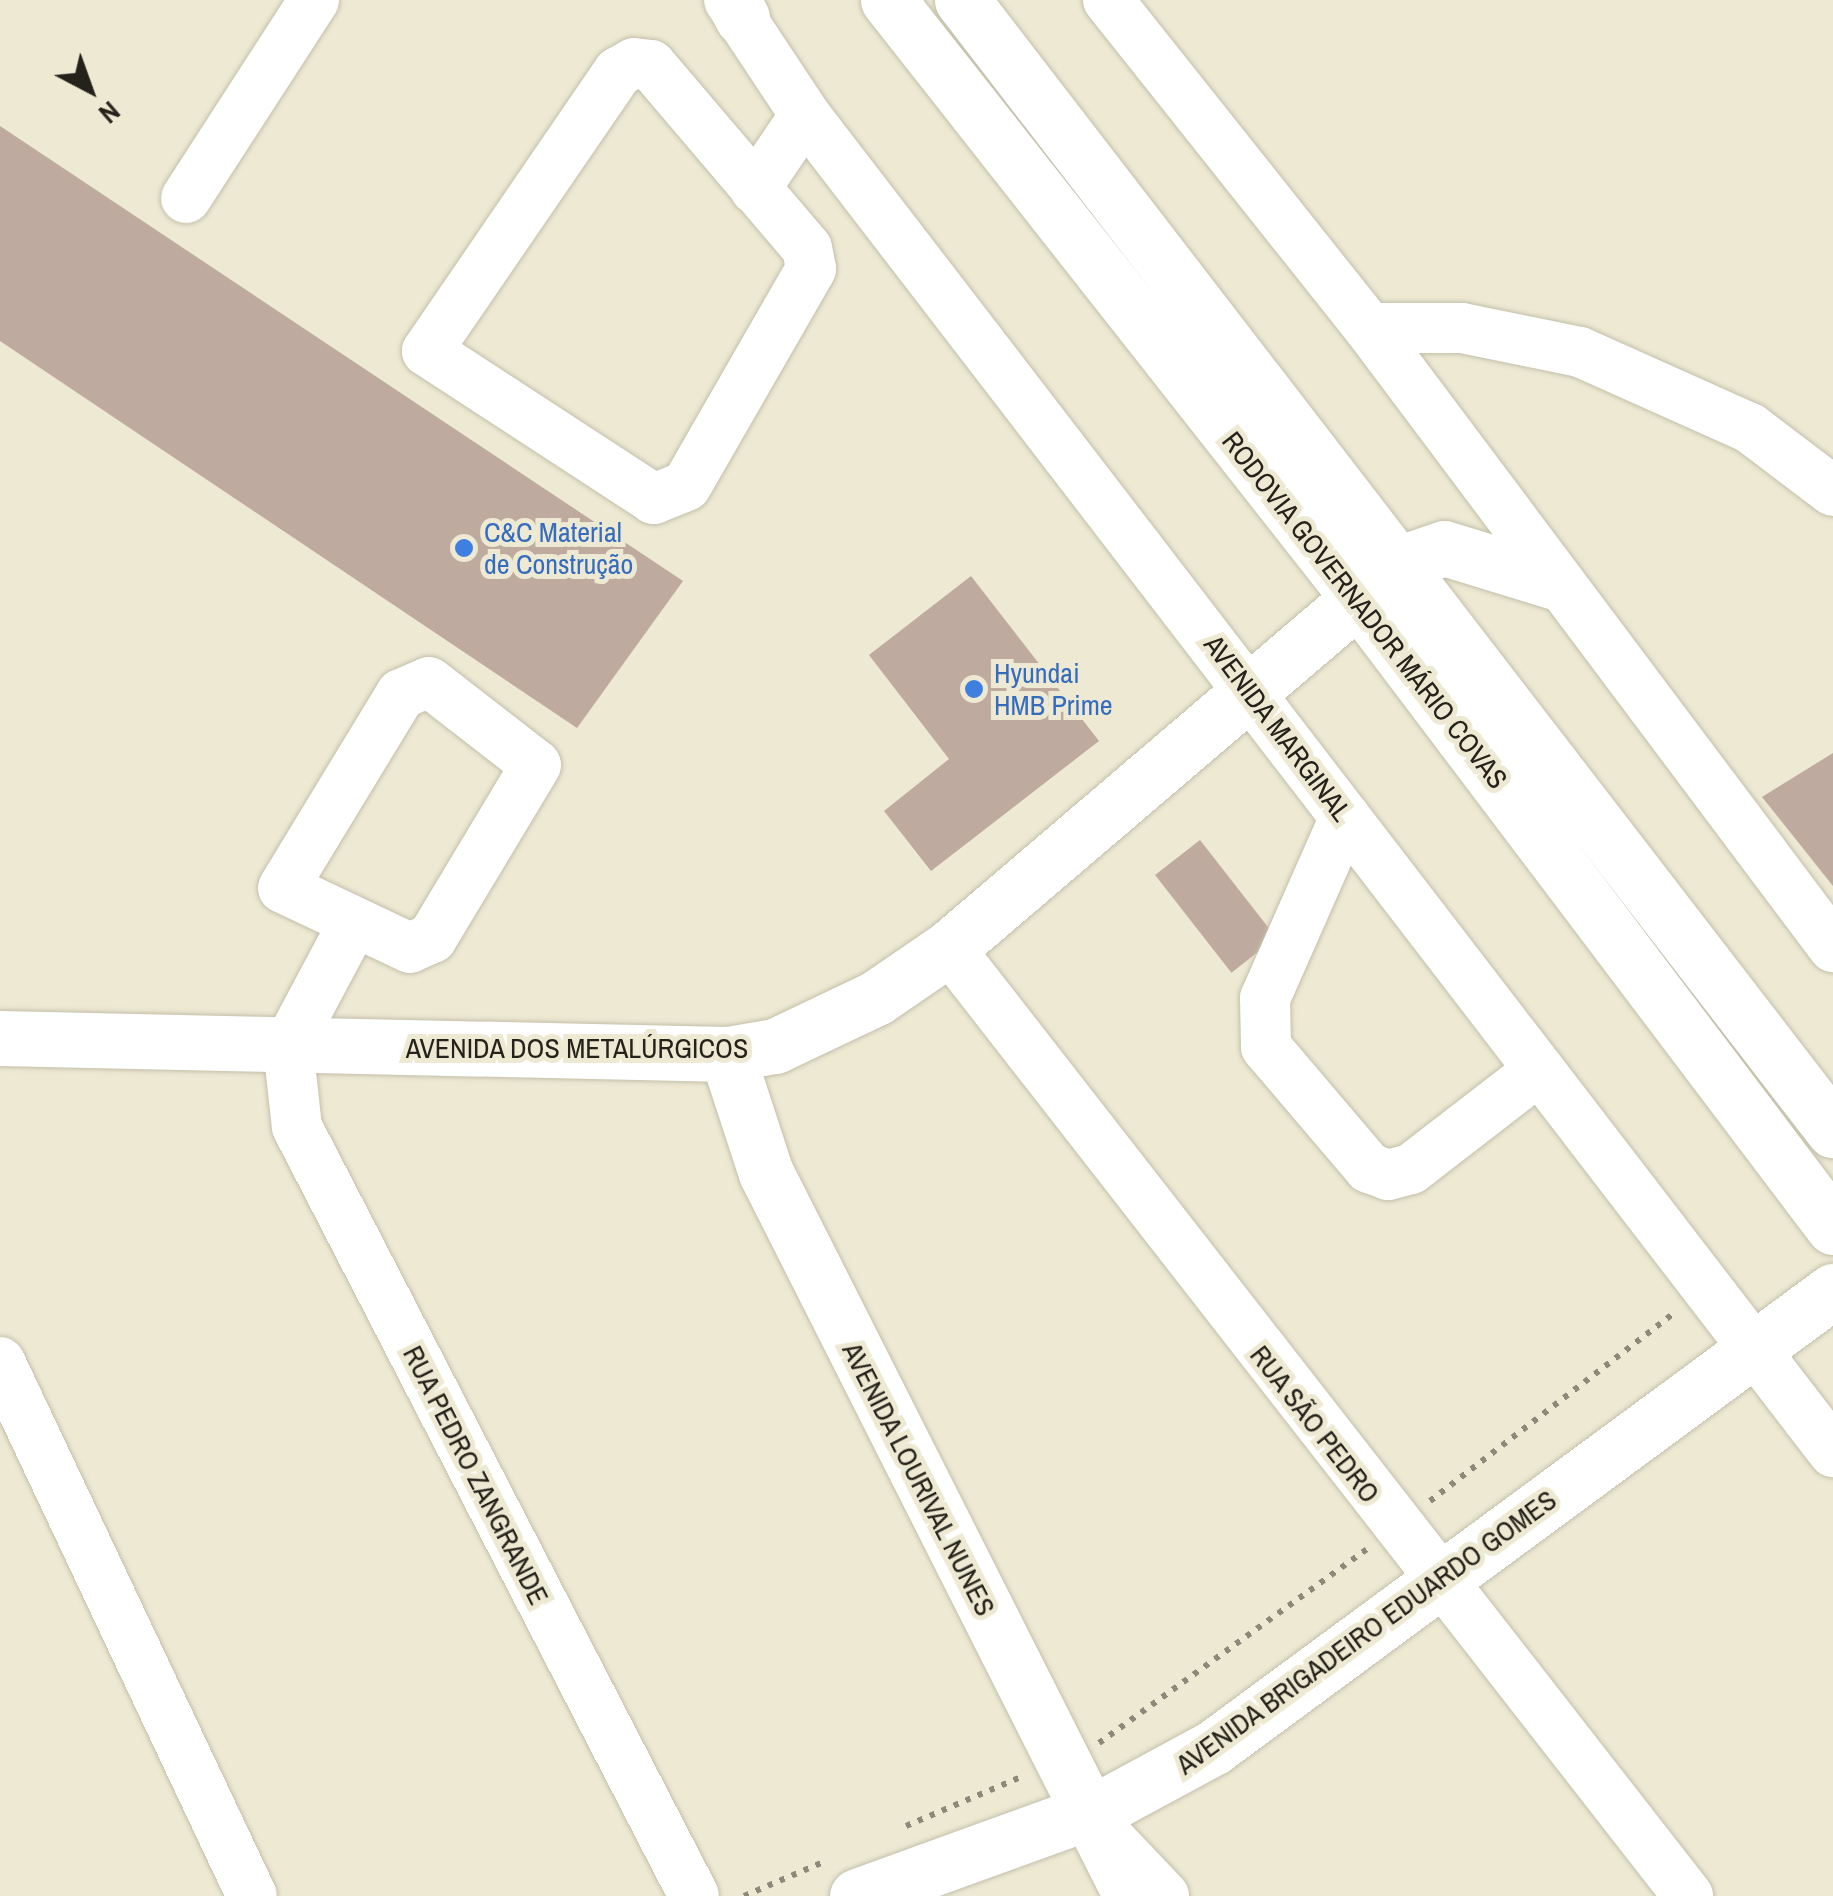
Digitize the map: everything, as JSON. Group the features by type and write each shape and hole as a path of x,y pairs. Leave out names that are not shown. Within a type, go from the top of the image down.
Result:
{"main road":[{"name":"RODOVIA GOVERNADOR MÁRIO COVAS","path":"888,0 1355,594 1833,1227"},
{"name":"RODOVIA GOVERNADOR MÁRIO COVAS","path":"962,0 1400,563 1833,1130"},
{"name":"AVENIDA DOS METALÚRGICOS","path":"0,1038 727,1054 775,1046 876,998 948,948 1355,594 1400,563 1444,548 1556,582"},
{"name":"AVENIDA LOURIVAL NUNES","path":"727,1054 766,1173 1086,1814 1131,1896"},
{"name":"AVENIDA BRIGADEIRO EDUARDO GOMES","path":"844,1877 1086,1814 1214,1747 1833,1291"}],"street":[{"path":"186,198 314,0"},
{"path":"1108,0 1370,328 1556,582 1833,946"},
{"name":"AVENIDA MARGINAL","path":"734,6 805,116 1833,1452"},
{"path":"634,63 651,65 755,190 806,248 811,268 672,497 654,499 426,351 618,72 634,63"},
{"path":"755,190 805,116"},
{"path":"1370,328 1462,328 1580,352 1750,428 1833,490"},
{"path":"428,682 530,754 534,776 423,945 353,924 287,894 283,880 401,694 428,682"},
{"path":"1345,817 1266,998 1266,1047 1369,1168 1388,1175 1411,1169 1539,1070"},
{"path":"288,1046 353,924"},
{"name":"RUA SÃO PEDRO","path":"948,948 1437,1582 1688,1896"},
{"name":"RUA PEDRO ZANGRANDE","path":"288,1046 296,1127 694,1896"},
{"path":"0,1362 252,1896"},
{"path":"1086,1814 1164,1896"}],"path":[{"path":"884,1836 1125,1731 1706,1289"},
{"path":"744,1896 844,1877"}],"building":[{"path":"0,126 683,581 577,728 0,341"},
{"path":"971,576 1099,741 931,871 884,811 949,759 869,655"},
{"path":"1833,753 1833,886 1762,797"},
{"path":"1200,840 1276,938 1231,973 1155,875"}],"place":[{"name":"C&C Material de Construção","path":"464,548"},
{"name":"Hyundai HMB Prime","path":"974,689"}]}
